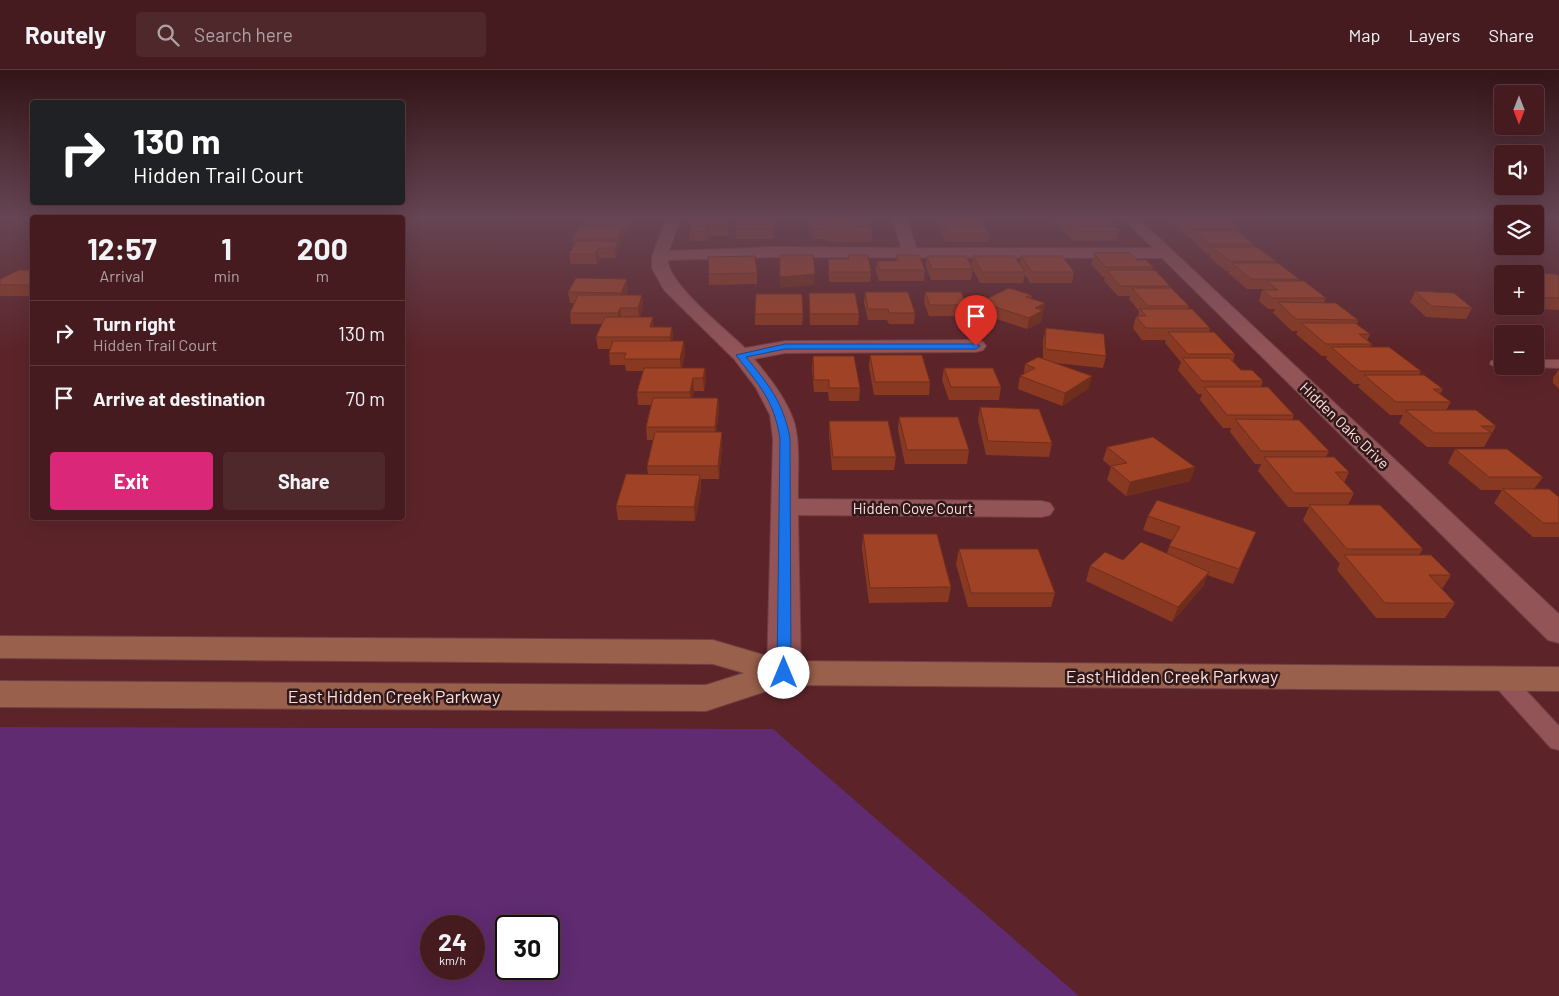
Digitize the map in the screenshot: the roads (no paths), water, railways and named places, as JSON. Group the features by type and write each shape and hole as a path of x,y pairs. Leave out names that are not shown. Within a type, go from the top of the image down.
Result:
{"main road":[{"name":"East Hidden Creek Parkway","path":"0,643 16,647 713,652 784,673 1559,679"},
{"name":"East Hidden Creek Parkway","path":"0,694 706,698 784,673"}],"street":[{"path":"660,262 660,268 670,286 740,355 766,388 781,415 785,438 784,673"},
{"name":"Hidden Oaks Drive","path":"1176,262 1559,632"},
{"path":"740,355 785,346 976,346"},
{"name":"Hidden Cove Court","path":"785,507 1041,509"}],"lane":[{"path":"1544,364 1559,364"},
{"path":"1501,678 1559,741"}]}
